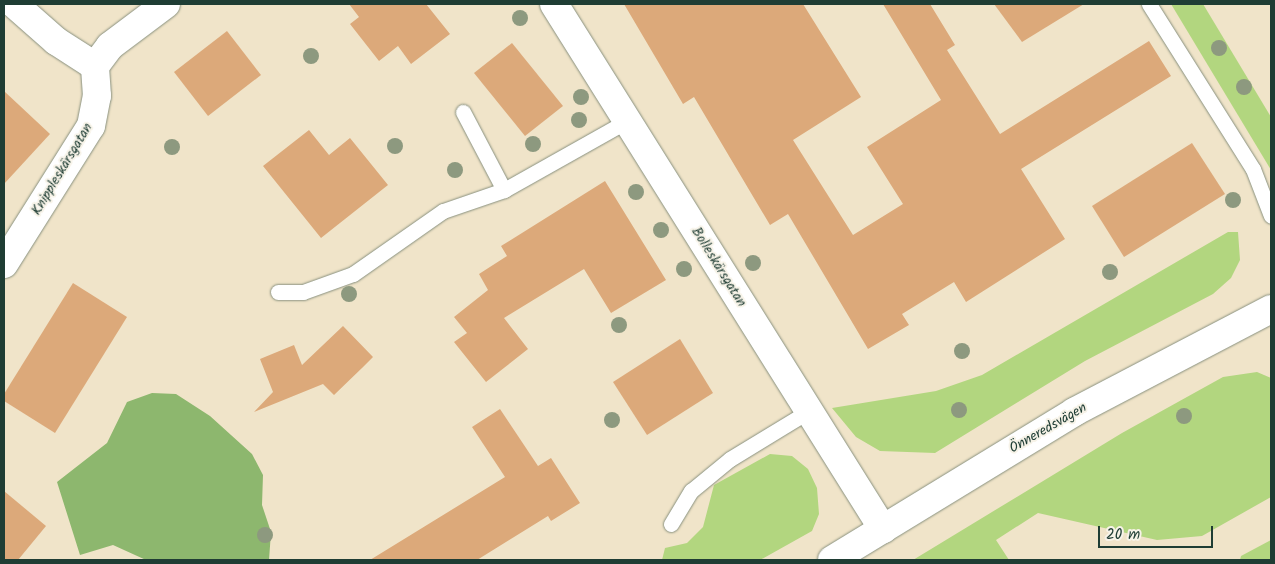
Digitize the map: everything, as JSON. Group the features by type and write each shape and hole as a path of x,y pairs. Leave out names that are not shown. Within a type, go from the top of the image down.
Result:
{"street":[{"path":"14,4 56,41 95,66 110,46 166,4"},
{"name":"Bolleskärsgatan","path":"554,4 883,529"},
{"name":"Knippleskärsgatan","path":"4,264 91,126 97,96 95,66"},
{"name":"Önneredsvägen","path":"832,560 1074,412 1271,309"}],"lane":[{"path":"1149,4 1254,169 1271,216"},
{"path":"463,112 504,190"},
{"path":"278,292 328,286 443,212 504,190 627,121"},
{"path":"671,524 691,491 730,459 809,411"}],"green space":[{"path":"1171,4 1203,4 1271,117 1271,170"},
{"path":"1228,232 1238,232 1240,260 1231,278 1213,294 1085,361 935,453 880,451 856,437 832,408 936,391 982,375"},
{"path":"1257,372 1271,378 1271,497 1202,536 1157,540 1038,513 996,540 1009,560 913,560 1122,433 1223,377"},
{"path":"152,393 176,394 210,416 252,454 263,475 262,505 271,532 269,560 146,560 113,545 80,555 57,482 107,443 127,402"},
{"path":"770,454 792,456 808,469 817,488 819,514 812,531 760,560 662,560 665,548 687,543 703,527 714,485"},
{"path":"1271,540 1271,560 1240,560 1241,556"}],"building":[{"path":"349,4 426,4 450,34 411,64 398,46 379,61 350,24 359,17"},
{"path":"624,4 803,4 861,97 793,140 853,235 903,204 867,147 941,100 883,4 930,4 955,45 947,50 1000,134 1149,41 1171,76 1021,169 1065,239 966,302 954,282 902,314 909,325 868,349 788,214 770,225 694,97 683,104"},
{"path":"994,4 1084,4 1022,42"},
{"path":"227,31 261,75 208,116 174,72"},
{"path":"512,43 563,106 525,136 474,73"},
{"path":"4,91 50,134 4,184"},
{"path":"309,130 329,155 350,138 388,185 321,238 263,166"},
{"path":"1192,143 1225,194 1124,257 1092,206"},
{"path":"605,181 666,280 611,313 584,269 504,318 528,349 486,382 454,342 467,333 454,317 488,290 479,274 507,256 501,246"},
{"path":"73,283 127,317 55,433 4,401 4,394"},
{"path":"343,326 373,357 362,368 334,395 323,384 254,412 273,392 260,359 294,345 302,365"},
{"path":"680,339 713,393 647,435 613,382"},
{"path":"500,409 538,466 551,458 580,503 551,521 548,516 477,560 370,560 505,477 472,427"},
{"path":"4,491 46,526 18,560 4,560"}]}
